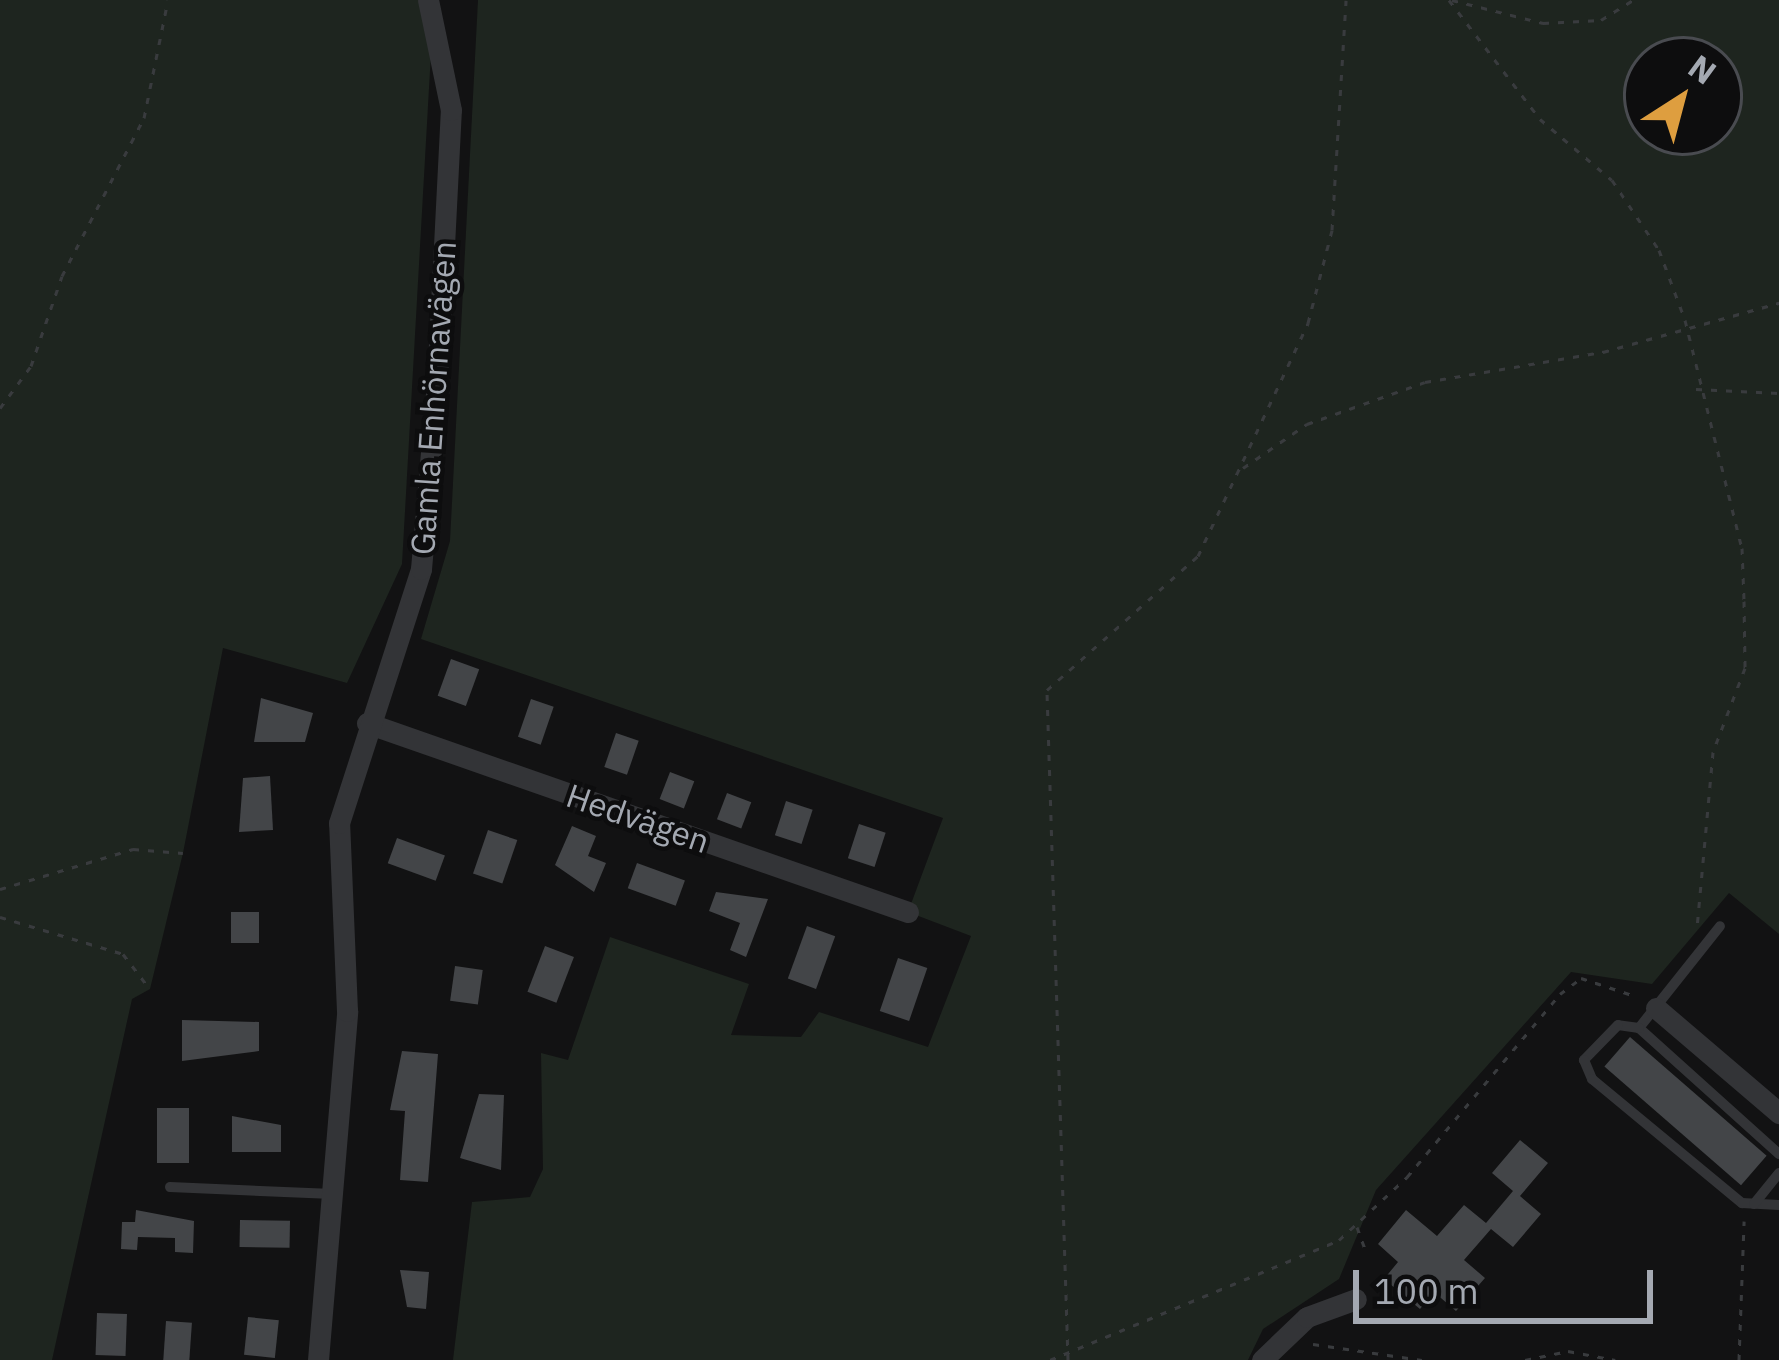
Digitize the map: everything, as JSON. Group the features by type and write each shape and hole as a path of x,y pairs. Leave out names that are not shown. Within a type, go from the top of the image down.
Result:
{"street":[{"name":"Gamla Enhörnavägen","path":"318,1360 347,1011 339,824 421,569 437,384 452,110 428,0"},
{"name":"Hedvägen","path":"368,723 908,912"},
{"path":"1652,1005 1779,1113"},
{"path":"1262,1360 1282,1337 1356,1299"}],"lane":[{"path":"1639,1028 1652,1005 1720,926"},
{"path":"1779,1154 1639,1028 1618,1024 1583,1069 1754,1204 1779,1205"},
{"path":"1754,1204 1779,1173"},
{"path":"170,1187 333,1195"}],"path":[{"path":"0,408 31,366 62,275 144,118 167,0"},
{"path":"1068,1360 1047,690 1198,556 1308,322 1332,230 1346,0"},
{"path":"1450,0 1544,23 1601,20 1633,0"},
{"path":"1450,0 1540,118 1612,180 1659,250 1686,327 1695,389 1742,548 1744,601 1745,668 1713,752 1692,894 1704,946"},
{"path":"1240,470 1307,424 1425,382 1779,303"},
{"path":"1695,389 1779,393"},
{"path":"0,890 133,848 183,853"},
{"path":"0,917 123,954 150,989"},
{"path":"1050,1360 1357,1226 1560,994 1600,979 1652,1005"},
{"path":"1739,1360 1737,1245 1754,1204"},
{"path":"1357,1226 1366,1252"},
{"path":"1282,1337 1422,1360"},
{"path":"1525,1360 1568,1351 1615,1360"}],"shaded area":[{"path":"0,0 434,0 402,564 347,683 223,648 183,853 150,989 132,999 52,1360 0,1360"},
{"path":"478,0 1779,0 1779,934 1729,893 1652,984 1571,972 1376,1190 1339,1279 1263,1329 1248,1360 453,1360 472,1202 530,1197 543,1169 541,1053 568,1060 610,937 749,984 731,1035 801,1037 819,1012 928,1047 971,936 908,912 943,818 421,639 450,541"}],"building":[{"path":"451,659 479,669 466,706 438,696"},
{"path":"261,698 313,713 305,742 254,742"},
{"path":"531,699 554,707 541,745 518,737"},
{"path":"616,733 639,741 627,775 604,767"},
{"path":"670,772 694,781 684,808 660,799"},
{"path":"270,776 273,830 239,832 243,778"},
{"path":"727,793 751,802 741,828 717,819"},
{"path":"786,801 813,810 802,844 775,835"},
{"path":"859,824 886,833 875,867 848,858"},
{"path":"572,826 596,836 588,856 606,863 594,892 555,865"},
{"path":"488,830 517,840 502,884 473,873"},
{"path":"397,838 445,855 436,881 388,863"},
{"path":"637,863 685,880 676,906 628,888"},
{"path":"716,892 768,899 746,957 730,950 740,923 709,911"},
{"path":"231,912 259,912 259,943 231,943"},
{"path":"807,926 835,936 816,989 788,979"},
{"path":"545,946 574,957 556,1003 527,992"},
{"path":"898,958 927,968 909,1021 880,1011"},
{"path":"455,966 483,970 478,1005 450,1001"},
{"path":"182,1020 259,1022 259,1051 182,1061"},
{"path":"1630,1037 1767,1156 1741,1185 1604,1066"},
{"path":"402,1051 438,1054 428,1182 400,1180 405,1111 390,1110"},
{"path":"479,1094 504,1095 501,1170 460,1158"},
{"path":"157,1108 189,1108 189,1163 157,1163"},
{"path":"232,1116 281,1125 281,1152 232,1152"},
{"path":"1520,1140 1548,1163 1520,1196 1541,1214 1513,1247 1491,1229 1464,1260 1485,1278 1456,1311 1434,1292 1420,1309 1384,1279 1398,1262 1378,1244 1406,1210 1437,1236 1464,1205 1486,1223 1513,1191 1492,1173"},
{"path":"136,1210 194,1221 193,1253 175,1252 175,1238 138,1237 137,1250 121,1249 122,1222 135,1222"},
{"path":"240,1220 290,1221 290,1248 240,1247"},
{"path":"400,1270 429,1272 426,1309 407,1307"},
{"path":"97,1313 127,1314 126,1356 96,1355"},
{"path":"248,1317 279,1320 275,1358 244,1355"},
{"path":"166,1321 192,1323 189,1360 163,1360"}]}
